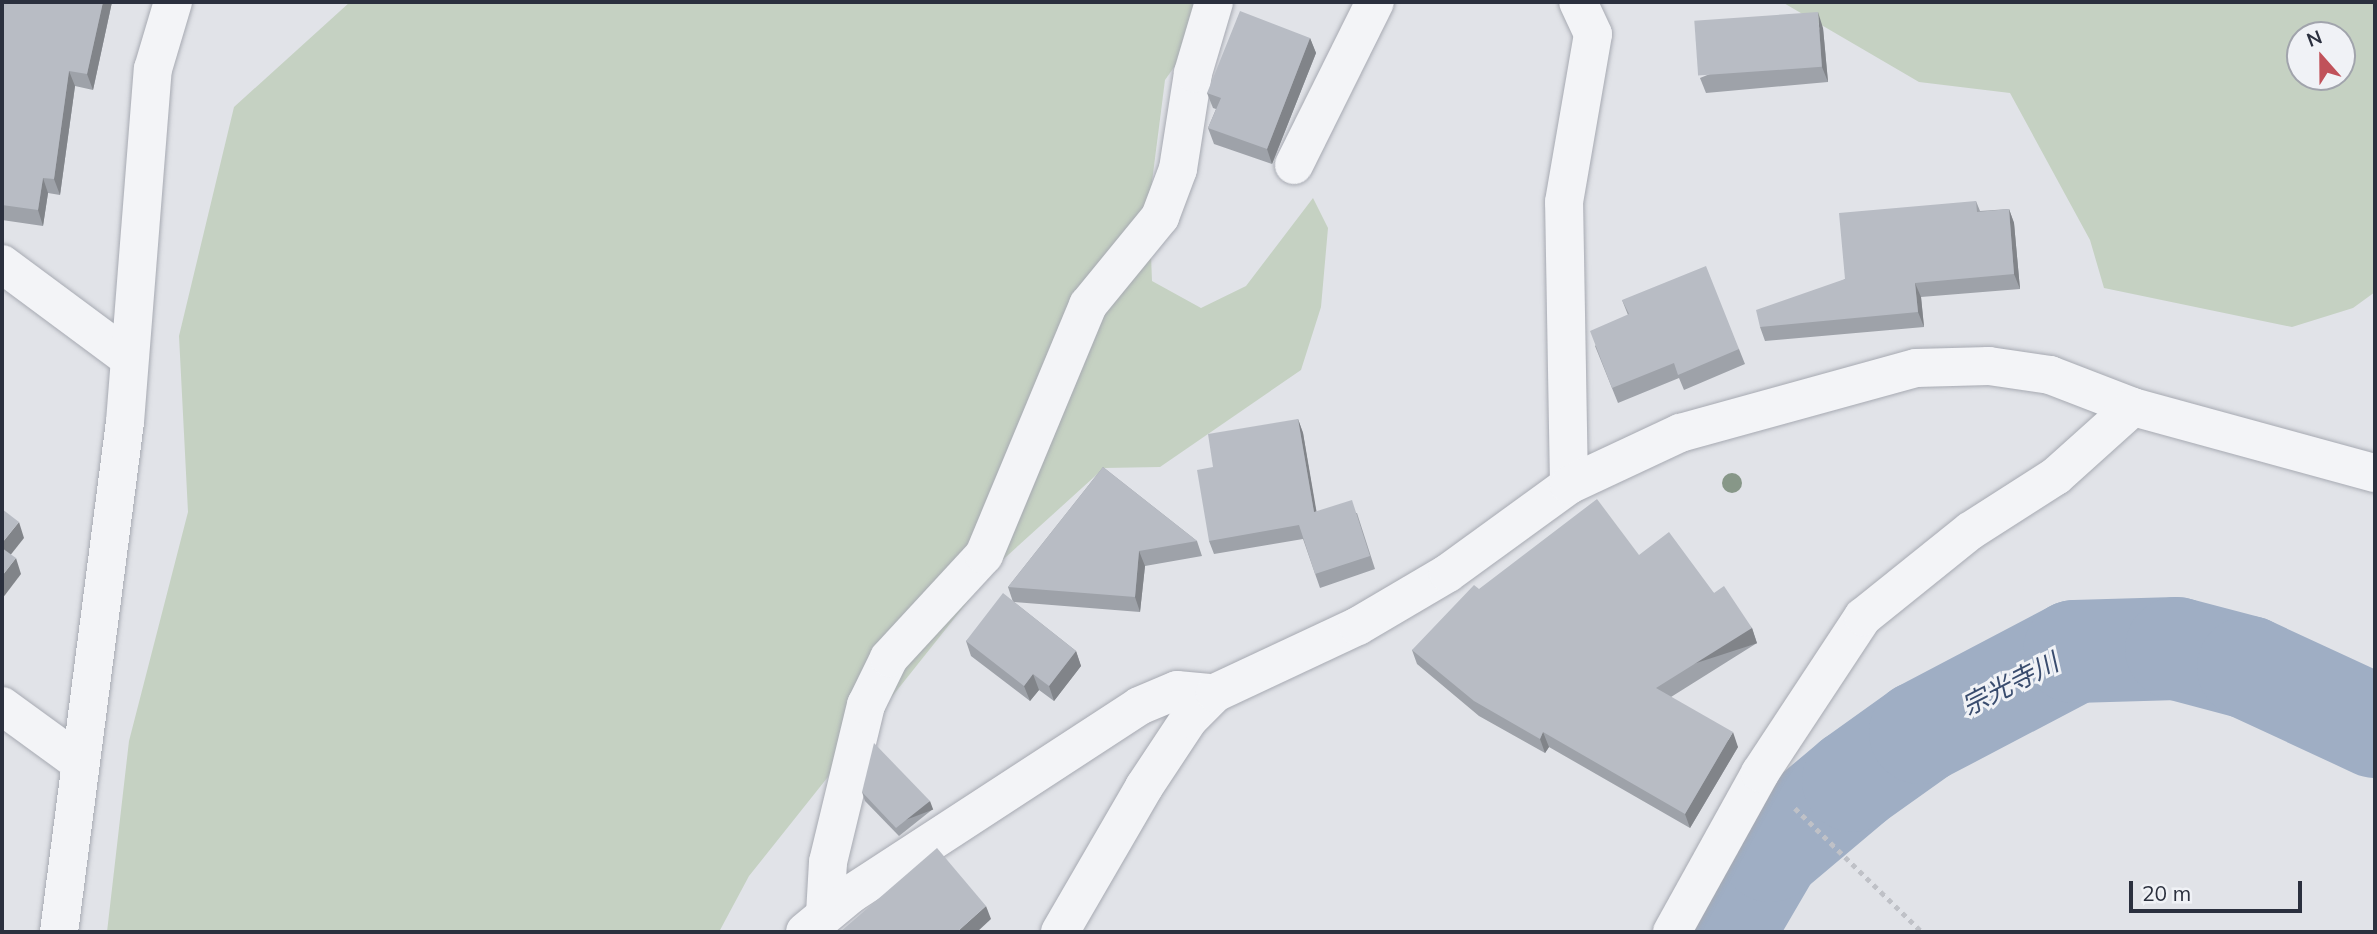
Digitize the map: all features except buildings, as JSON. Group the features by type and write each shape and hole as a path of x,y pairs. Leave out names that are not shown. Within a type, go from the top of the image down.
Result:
{"street":[{"path":"59,932 125,422 127,357 153,69 173,2"},
{"path":"815,923 866,705 889,658 984,555 1088,305 1160,218 1178,169 1193,73 1214,2"},
{"path":"1294,165 1375,2"},
{"path":"1569,485 1564,202 1593,34 1577,2"},
{"path":"2,264 127,357"},
{"path":"1060,932 1144,787 1189,719 1215,693 1358,626 1448,573 1569,485 1680,433 1916,368 1989,366 2050,375 2133,407 2375,473"},
{"path":"1672,932 1760,773 1863,617 1970,531 2056,476 2133,407"},
{"path":"815,923 1139,706 1177,690 1215,693"},
{"path":"2,706 79,762"}],"path":[{"path":"1792,805 1922,932"}],"green space":[{"path":"350,2 1220,2 1165,80 1149,205 1152,281 1201,308 1246,286 1313,198 1328,228 1321,307 1301,370 1160,467 1104,468 996,566 749,876 719,932 107,932 129,741 188,512 179,336 234,107"},
{"path":"1782,2 2375,2 2375,292 2353,308 2292,327 2104,288 2090,240 2010,93 1919,82"}],"waterway":[{"name":"宗光寺川","path":"1722,932 1770,850 1853,780 1920,732 2074,651 2176,648 2248,667 2375,726"}]}
